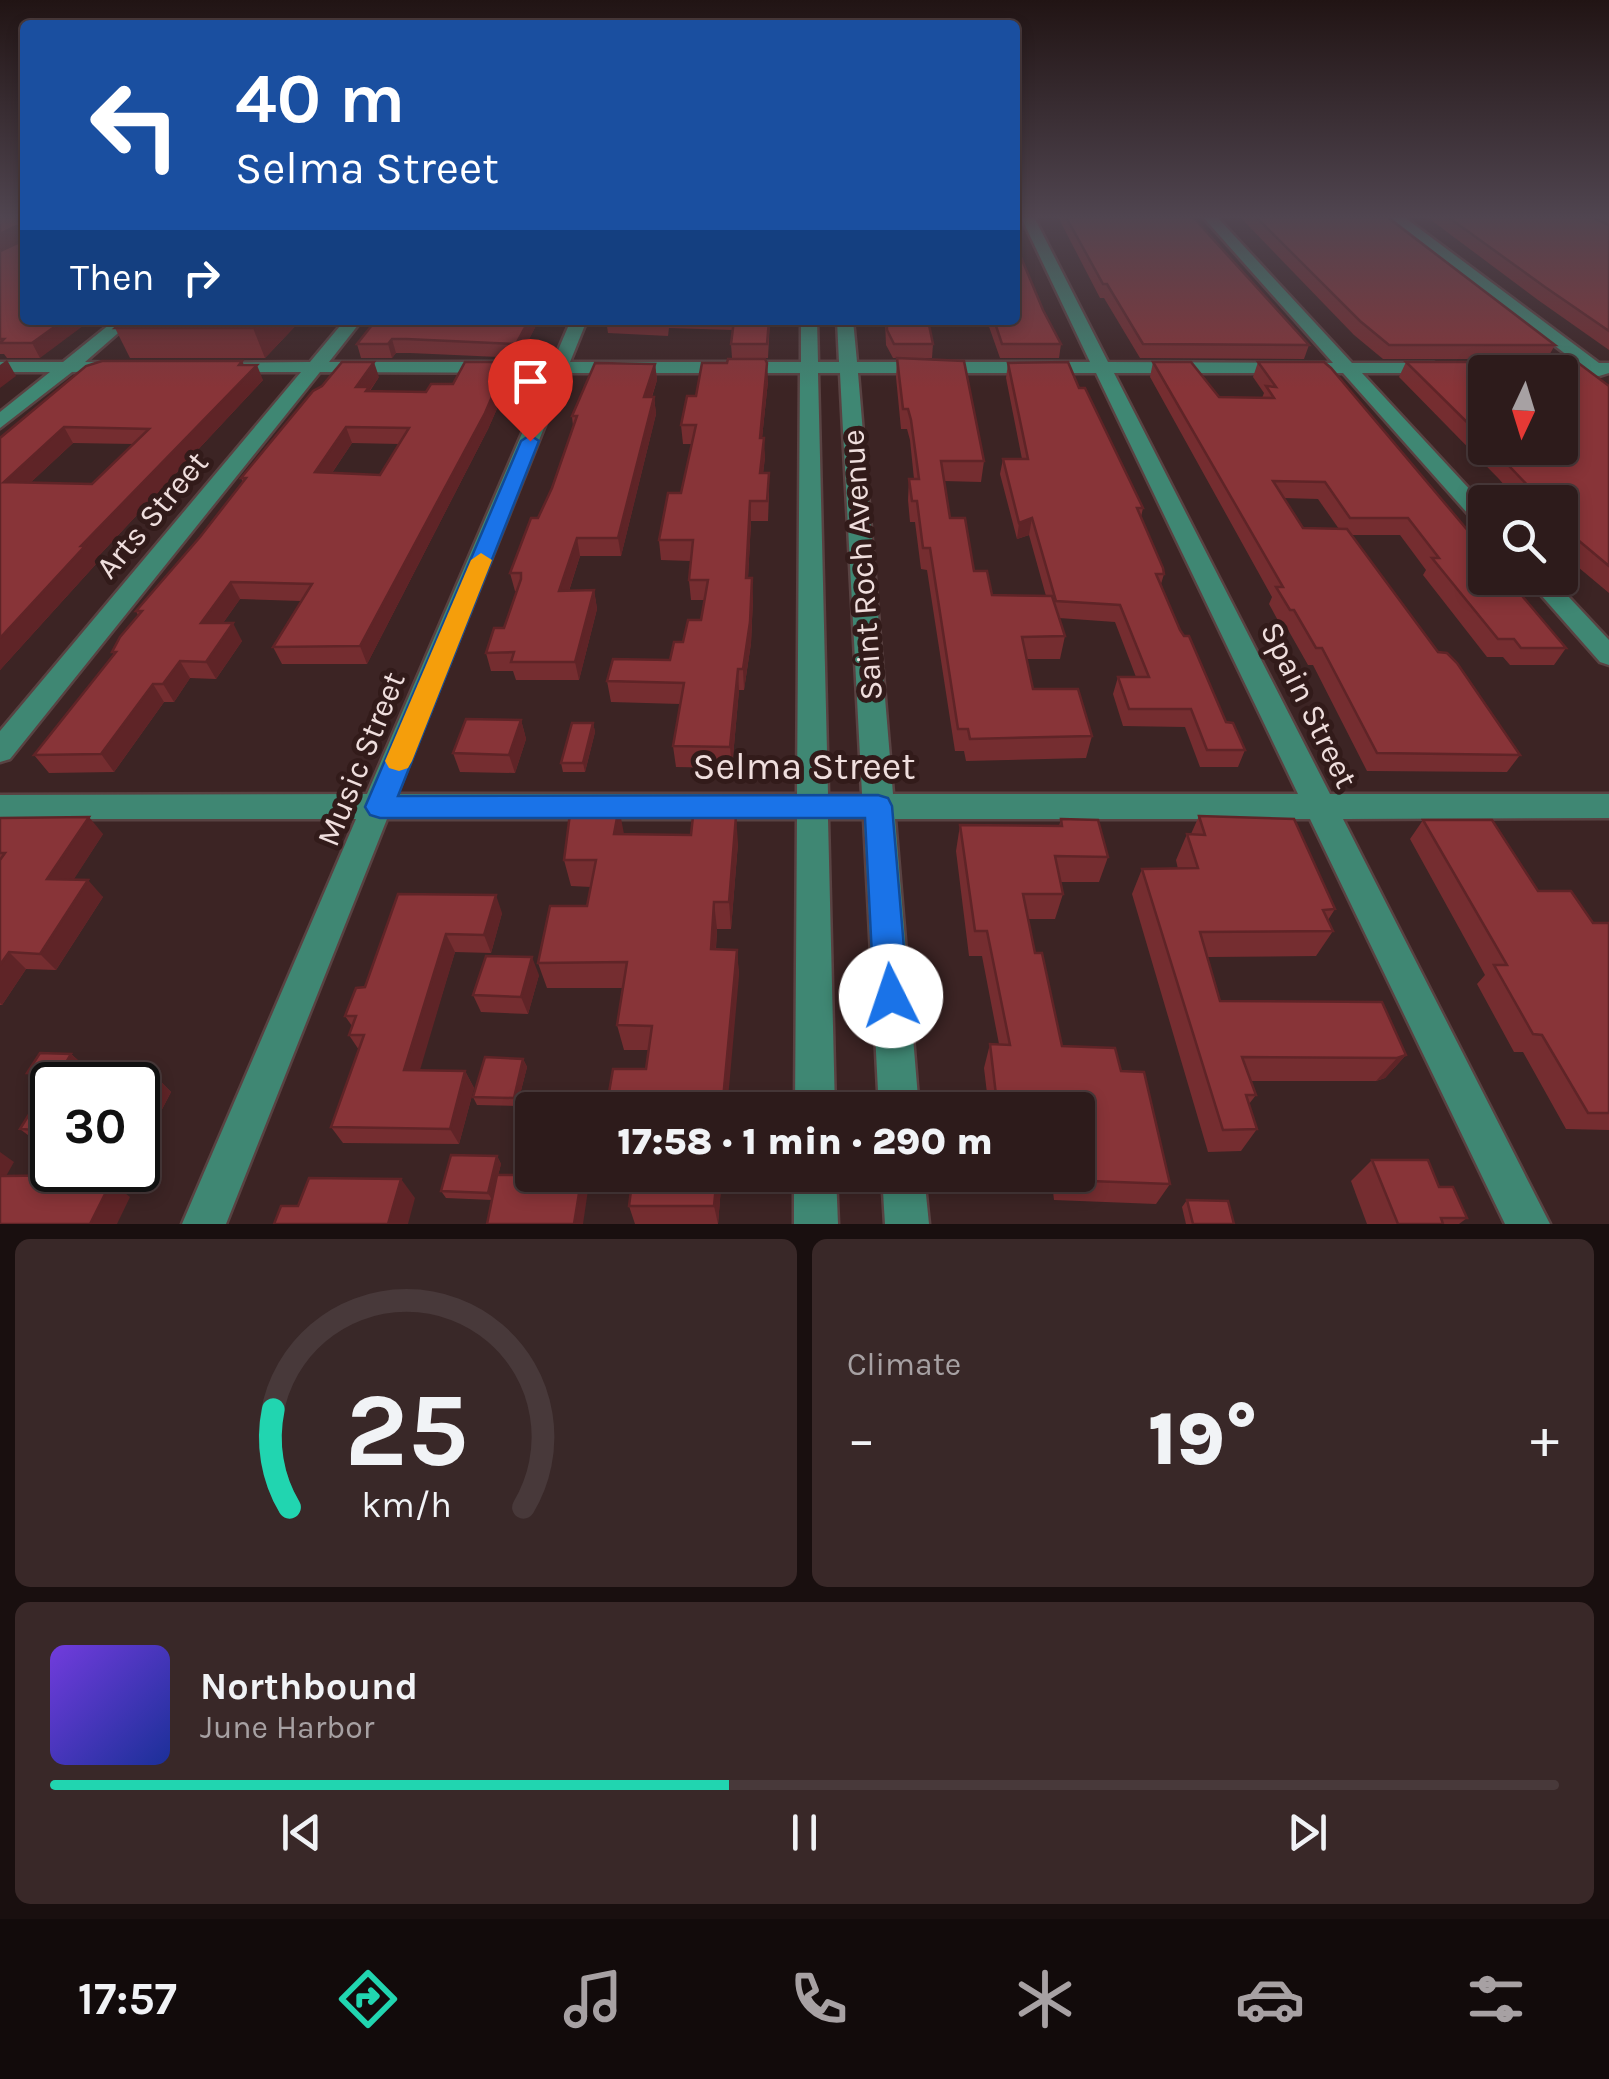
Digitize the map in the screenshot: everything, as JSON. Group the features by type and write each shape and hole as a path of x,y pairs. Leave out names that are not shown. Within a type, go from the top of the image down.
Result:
{"street":[{"name":"Spain Street","path":"1055,274 1528,1224"},
{"path":"1262,274 1468,500"},
{"path":"1473,274 1604,371"},
{"path":"0,422 119,325"},
{"name":"Arts Street","path":"0,751 350,325"},
{"name":"Music Street","path":"204,1224 577,325"},
{"name":"Saint Roch Avenue","path":"808,325 815,1092"},
{"name":"Saint Roch Avenue","path":"845,325 898,1092"},
{"path":"0,367 144,367"},
{"path":"202,367 1462,368"},
{"path":"1578,370 1604,371"},
{"path":"1553,595 1609,656"},
{"name":"Selma Street","path":"0,807 1609,806"},
{"path":"815,1192 816,1224"},
{"path":"904,1192 906,1224"}],"building":[{"path":"0,274 20,274 20,325 57,325 32,343 0,343 4,339 0,339"},
{"path":"1020,274 1028,274 1061,344 1002,344 996,325 1020,325"},
{"path":"1098,274 1245,274 1309,345 1143,344 1107,284"},
{"path":"1313,274 1462,274 1555,345 1389,345"},
{"path":"1527,274 1609,274 1609,331"},
{"path":"118,325 256,325 253,328 115,328"},
{"path":"372,325 526,325 516,344 392,339 388,344 357,344"},
{"path":"733,325 769,325 767,344 731,344"},
{"path":"887,325 929,325 933,344 894,344"},
{"path":"897,358 964,361 984,461 941,461 950,518 965,518 974,571 987,571 992,595 1052,596 1065,636 1022,637 1033,689 1078,689 1092,736 970,739 968,729 958,729 930,548 923,548 917,501 912,501 909,479 919,479 911,420 908,409 903,409"},
{"path":"728,359 765,359 767,363 760,473 769,473 767,501 750,501 746,578 752,578 750,622 743,669 738,669 730,747 673,746 684,683 607,681 613,659 670,660 674,642 683,642 688,620 701,620 708,580 689,580 693,540 659,540 668,493 681,493 696,425 681,425 687,396 696,396 702,363 727,363"},
{"path":"102,361 242,361 239,365 257,365 81,546 85,546 0,638 0,438 86,366","holes":["64,427 149,429 92,484 4,482"]},
{"path":"342,362 374,362 356,387 369,387 366,391 426,392 431,384 453,384 465,362 507,362 485,413 360,646 273,647 312,584 231,582 201,623 233,623 206,662 180,661 163,684 153,684 101,754 34,755 116,652 112,652 120,637 142,611 136,611 246,478 241,478 313,391","holes":["346,427 409,428 380,475 315,472"]},
{"path":"1068,362 1079,388 1085,388 1143,508 1137,508 1163,568 1164,574 1156,574 1180,630 1189,636 1226,722 1233,723 1245,750 1207,750 1191,709 1129,709 1118,677 1149,677 1120,605 1056,601 1032,518 1019,523 1003,459 1028,459 1008,363"},
{"path":"1153,362 1191,362 1219,397 1274,398 1266,386 1276,387 1258,362 1324,362 1331,368 1468,531 1468,595 1521,595 1566,648 1521,648 1514,639 1498,639 1432,558 1439,558 1408,518 1350,518 1325,482 1273,481 1303,528 1347,529 1438,652 1447,653 1457,663 1520,755 1377,753 1322,648 1316,648 1276,587 1283,587"},
{"path":"1406,362 1468,362 1468,423"},
{"path":"595,363 655,364 644,397 654,397 618,538 577,538 559,591 594,590 575,662 511,662 514,652 486,653 494,628 504,628 521,579 521,573 510,573 531,518 538,518 552,488 577,416 572,416"},
{"path":"1578,363 1609,386 1609,566 1578,540 1578,485 1527,485 1508,465 1578,465"},
{"path":"466,719 521,720 509,755 453,753"},
{"path":"572,723 593,723 583,763 561,763"},
{"path":"571,806 619,807 614,834 691,835 693,816 736,816 729,902 714,902 711,949 737,950 724,1092 609,1092 613,1069 646,1069 652,1026 617,1025 627,962 538,963 550,906 587,906 596,860 564,860"},
{"path":"1199,816 1294,819 1335,909 1323,910 1333,931 1200,932 1220,1001 1382,1002 1406,1055 1242,1057 1256,1095 1246,1095 1257,1129 1223,1130 1142,869 1198,868 1187,834 1205,835"},
{"path":"89,817 47,879 88,880 40,954 9,952 0,965 0,860 5,853 0,853 0,818"},
{"path":"1061,819 1098,820 1108,857 1055,856 1063,894 1023,894 1035,953 1042,953 1062,1046 1115,1048 1121,1071 1144,1072 1170,1184 1095,1181 1095,1092 996,1092 990,1044 1010,1045 987,931 975,931 960,825 1062,826"},
{"path":"1423,820 1492,820 1538,891 1571,891 1593,923 1609,923 1609,1113 1588,1113 1542,1035 1533,1034 1494,965 1507,965"},
{"path":"398,894 496,895 484,935 446,934 404,1070 465,1071 450,1129 331,1127 364,1035 349,1035 356,1016 345,1016 356,988 365,987"},
{"path":"486,956 532,957 521,997 473,995"},
{"path":"40,1053 71,1054 66,1062 34,1062"},
{"path":"485,1057 523,1059 514,1098 473,1097"},
{"path":"30,1113 30,1130 20,1129"},
{"path":"451,1155 497,1156 488,1193 441,1191"},
{"path":"1372,1160 1428,1160 1439,1187 1453,1187 1467,1218 1441,1218 1443,1224 1398,1224"},
{"path":"497,1175 515,1175 515,1192 579,1192 574,1224 487,1224"},
{"path":"0,1176 30,1176 30,1192 106,1192 90,1224 0,1224"},
{"path":"309,1178 401,1179 388,1224 274,1224 281,1206 298,1206"},
{"path":"631,1192 715,1192 714,1206 629,1206"},
{"path":"1187,1200 1228,1201 1234,1224 1193,1224"}],"slow traffic":[{"path":"399,761 481,560"}],"route":[{"path":"530,441 380,807 878,806 891,996"}]}
